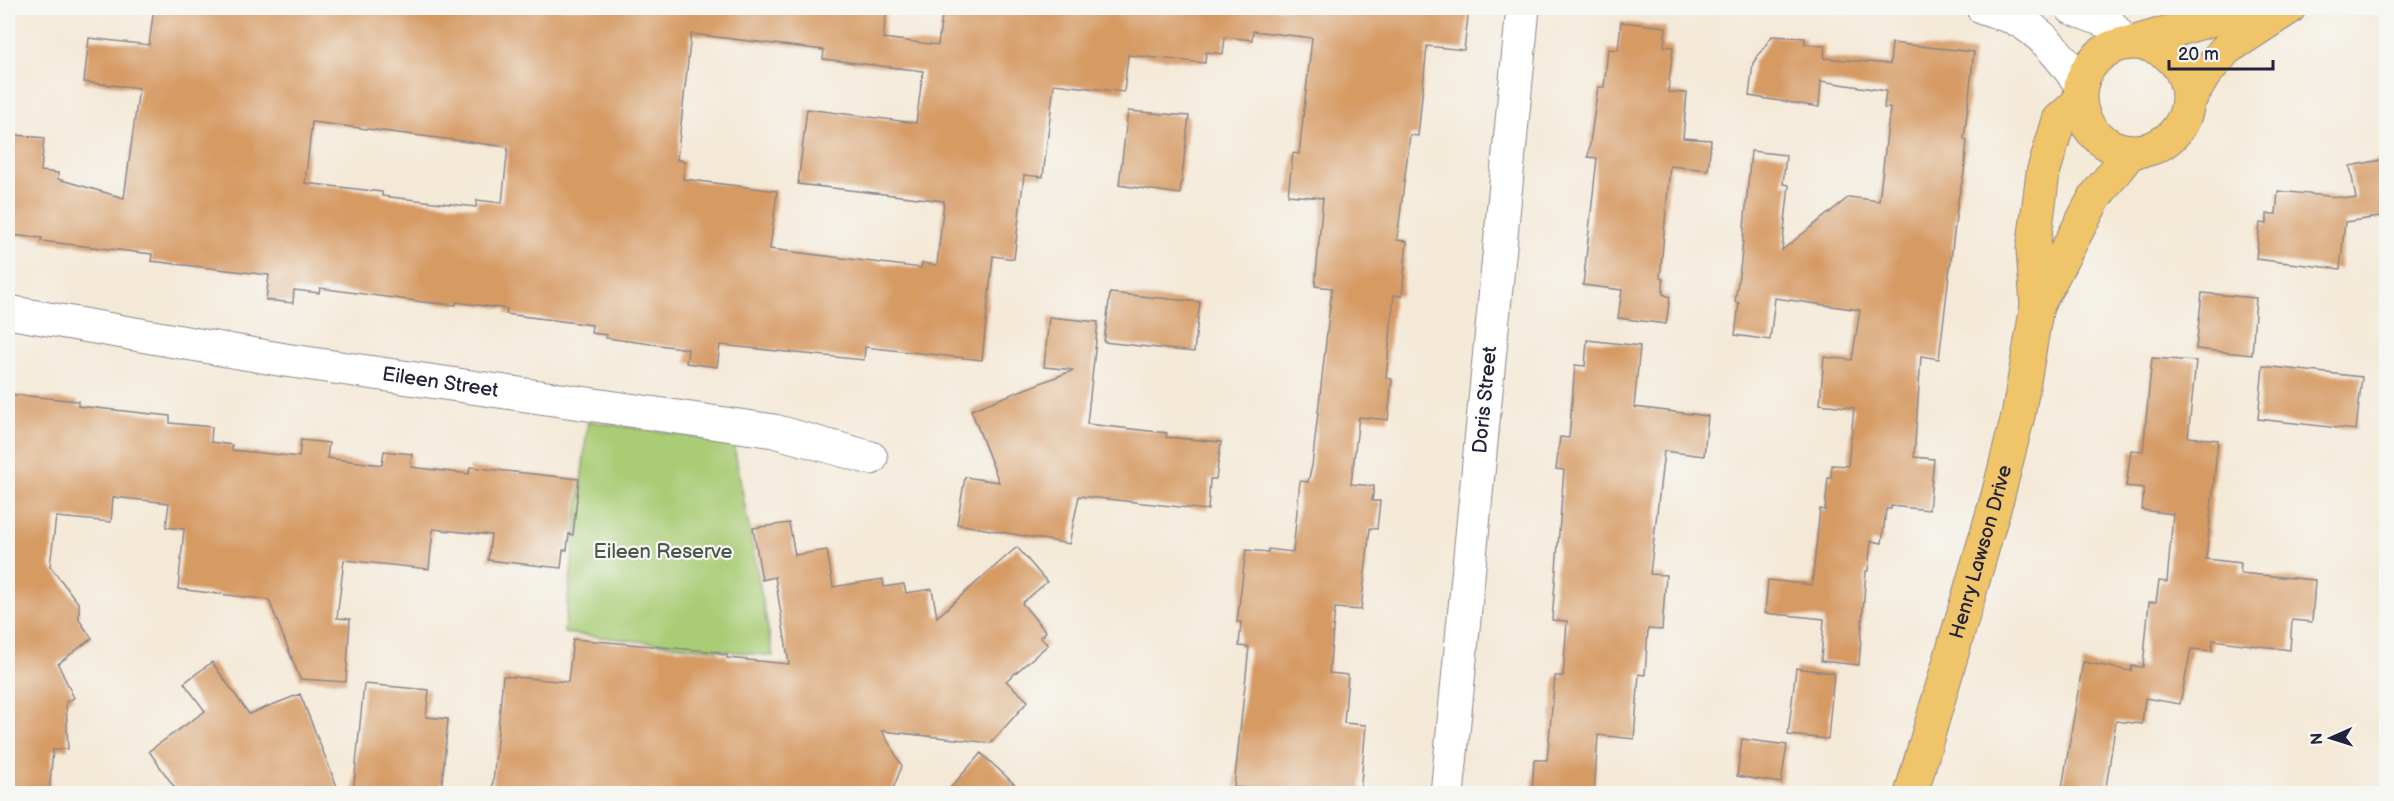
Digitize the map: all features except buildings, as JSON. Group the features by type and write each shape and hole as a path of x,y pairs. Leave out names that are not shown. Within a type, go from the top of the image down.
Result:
{"main road":[{"path":"2251,8 2113,46 2092,61 2080,93 2085,121 2096,136 2112,147 2131,151 2151,148 2169,138 2182,122 2188,102 2205,75 2226,49 2289,8"},
{"path":"2130,42 2152,45 2168,54 2180,68 2187,84 2188,102"},
{"name":"Henry Lawson Drive","path":"1911,794 2006,465 2024,388 2037,306 2033,250 2043,173 2059,120 2080,93"},
{"name":"Henry Lawson Drive","path":"2037,306 2095,197 2131,151"}],"street":[{"name":"Doris Street","path":"1447,794 1523,8"},
{"path":"1983,8 2014,18 2036,32 2054,49 2080,93"},
{"path":"2072,8 2108,21 2130,42"},
{"name":"Eileen Street","path":"8,312 326,366 774,431 871,458"}],"green space":[{"name":"Eileen Reserve","path":"588,421 733,442 773,656 564,633"}]}
